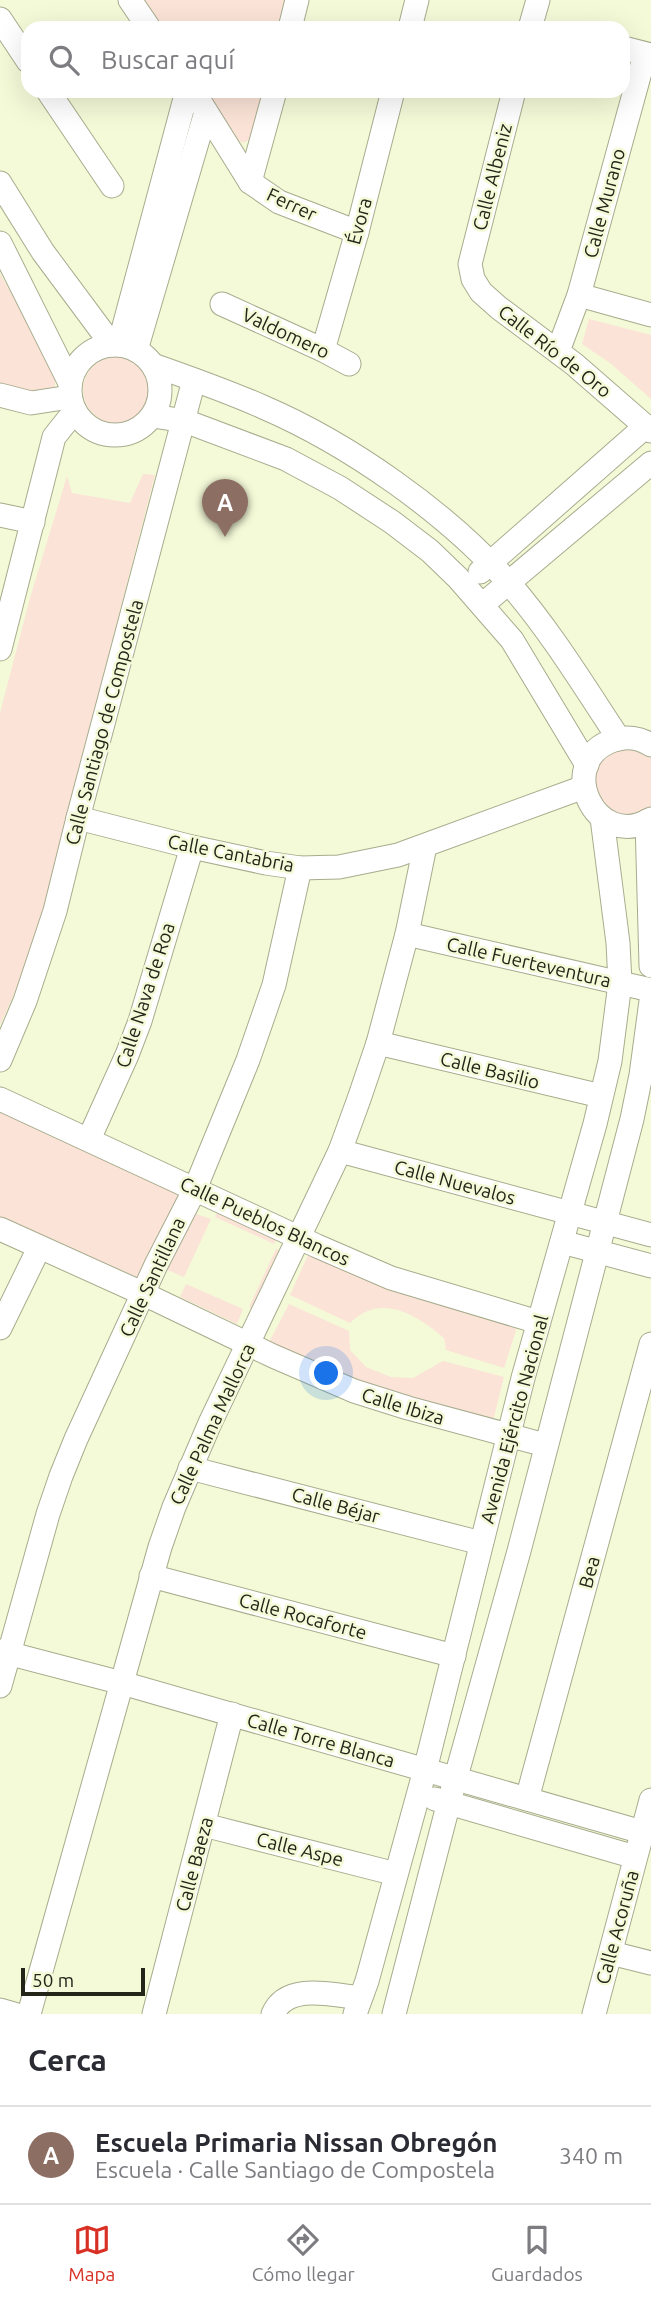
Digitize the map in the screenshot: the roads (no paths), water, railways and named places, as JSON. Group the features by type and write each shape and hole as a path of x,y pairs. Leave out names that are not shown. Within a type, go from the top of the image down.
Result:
{"street":[{"path":"130,0 144,21"},
{"path":"292,21 298,0"},
{"path":"412,21 417,0"},
{"path":"538,0 538,21"},
{"path":"0,19 21,50"},
{"path":"630,50 648,55"},
{"name":"Calle Murano","path":"558,351 579,295 648,55"},
{"path":"53,98 112,187"},
{"path":"122,346 188,98"},
{"name":"Ferrer","path":"195,98 250,183 279,202 357,232"},
{"path":"250,183 273,98"},
{"name":"Évora","path":"323,350 391,98"},
{"name":"Calle Albeniz","path":"470,264 512,98"},
{"path":"122,346 206,112"},
{"path":"0,183 43,252 122,346 153,365 264,407 355,457 408,492 446,523 509,583 619,739"},
{"path":"0,243 84,424 97,433 112,436 142,428 153,416 160,400 160,382 153,365"},
{"name":"Calle Río de Oro","path":"470,264 473,278 481,292 558,351 649,429"},
{"path":"579,295 651,315"},
{"name":"Valdomero","path":"222,304 349,364"},
{"path":"1,639 54,437 71,397 75,369 84,357 97,348 122,346"},
{"name":"Calle Santiago de Compostela","path":"0,1059 25,1001 55,911 194,380"},
{"path":"0,395 31,403 71,397"},
{"path":"153,416 185,421 286,459 340,488 430,551 464,585 512,640 586,776 590,804 602,818 624,826 649,820 651,966"},
{"path":"464,585 649,429"},
{"path":"482,605 651,463"},
{"path":"0,515 33,522"},
{"path":"586,776 600,748 619,739 634,738 651,745"},
{"name":"Calle Cantabria","path":"78,818 266,863 300,868 339,867 398,855 425,846 586,776"},
{"name":"Avenida Ejército Nacional","path":"358,2006 425,1770 508,1436 601,1096 616,1025 620,983 618,943 602,818"},
{"name":"Calle Palma Mallorca","path":"29,2014 151,1576 174,1507 298,1236 340,1151 379,1043 407,933 425,846"},
{"name":"Calle Nava de Roa","path":"89,1139 140,1021 192,847"},
{"name":"Calle Santillana","path":"0,1686 4,1652 61,1476 156,1265 195,1189 266,1011 288,928 300,868"},
{"name":"Calle Fuerteventura","path":"407,933 651,990"},
{"name":"Avenida Ejército Nacional","path":"394,2014 597,1252 641,1076 651,1001"},
{"name":"Calle Basilio","path":"379,1043 601,1096"},
{"name":"Calle Pueblos Blancos","path":"0,1099 298,1236 418,1287 538,1322"},
{"name":"Calle Nuevalos","path":"340,1151 604,1224"},
{"path":"604,1224 651,1236"},
{"name":"Calle Ibiza","path":"0,1229 354,1391 545,1445"},
{"path":"562,1242 651,1266"},
{"path":"0,1328 39,1248"},
{"name":"Bea","path":"527,1799 651,1344"},
{"name":"Calle Béjar","path":"190,1468 481,1543"},
{"name":"Calle Rocaforte","path":"151,1576 454,1656"},
{"name":"Calle Torre Blanca","path":"4,1652 232,1714 642,1832"},
{"name":"Calle Baeza","path":"154,2014 232,1714"},
{"path":"418,1795 635,1857"},
{"name":"Calle Acoruña","path":"594,2014 651,1800"},
{"name":"Calle Aspe","path":"204,1825 396,1874"},
{"path":"611,1953 651,1964"},
{"path":"273,2014 282,2000 299,1994 319,1994 358,2006"},
{"path":"0,2010 14,2014"}],"place":[{"name":"Escuela Primaria Nissan Obregón","path":"225,537"}]}
